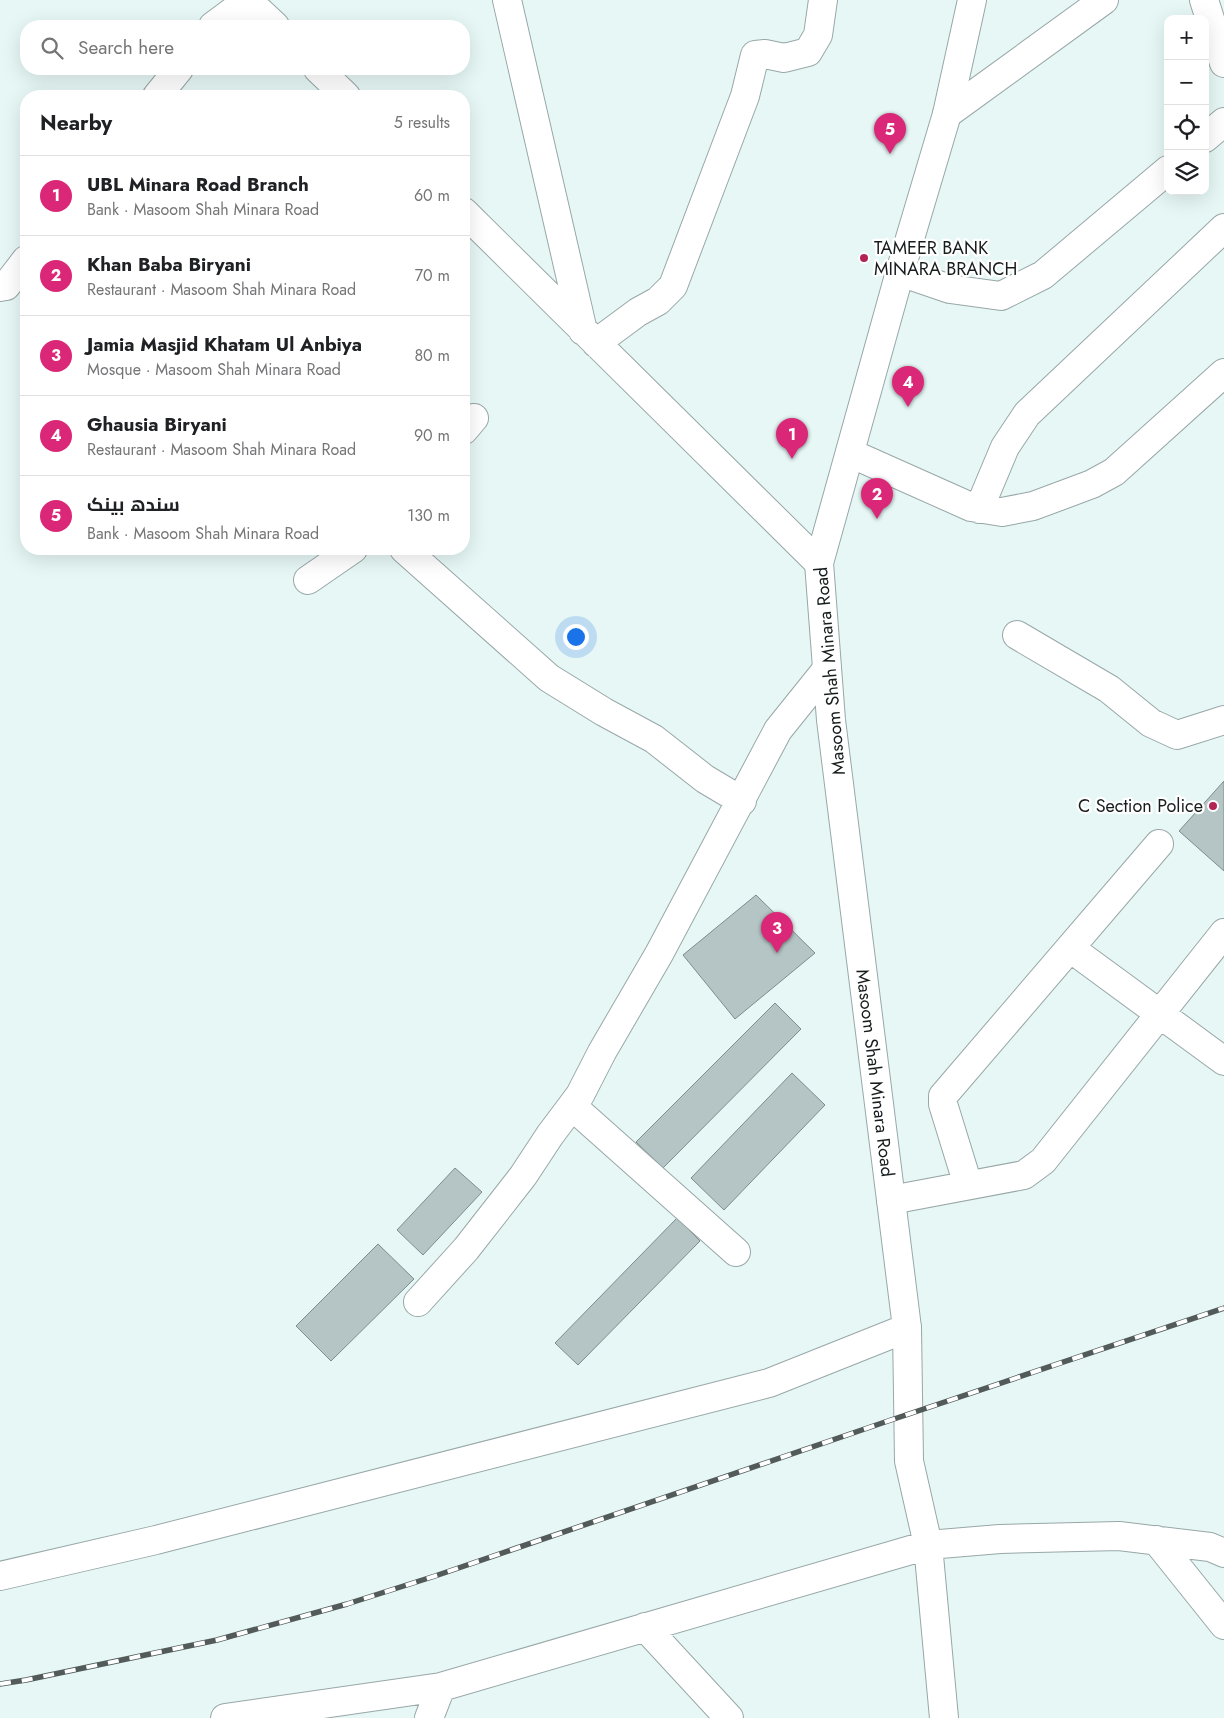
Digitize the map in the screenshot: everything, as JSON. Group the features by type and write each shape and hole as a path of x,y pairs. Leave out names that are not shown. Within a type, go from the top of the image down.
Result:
{"street":[{"path":"507,0 590,337"},
{"path":"590,337 658,301 673,286 745,96 755,55 765,54 784,58 808,52 818,34 823,0"},
{"name":"Masoom Shah Minara Road","path":"944,1718 928,1545 909,1461 907,1328 832,730 819,564 900,272 948,114 972,0"},
{"path":"948,114 1104,0"},
{"path":"1204,0 1224,63"},
{"path":"219,20 235,5 260,10 269,20"},
{"path":"162,90 174,75"},
{"path":"324,75 340,90"},
{"path":"1209,135 1224,122"},
{"path":"900,272 950,290 1001,296 1043,275 1164,173"},
{"path":"470,218 819,564"},
{"path":"979,509 1005,447 1027,414 1224,228"},
{"path":"2,289 20,267"},
{"path":"850,453 971,508 1002,512 1033,506 1092,484 1114,472 1224,373"},
{"path":"308,580 344,555"},
{"path":"411,555 549,678 604,712 654,739 705,779 742,801"},
{"path":"1017,635 1109,689 1151,723 1177,735 1224,720"},
{"path":"418,1302 466,1249 523,1176 580,1095 742,801 778,730 827,669"},
{"path":"968,1185 943,1104 943,1096 1158,844"},
{"path":"891,1200 1024,1175 1043,1161 1224,932"},
{"path":"1070,948 1224,1061"},
{"path":"572,1106 736,1252"},
{"path":"0,1576 174,1536 769,1383 907,1328"},
{"path":"225,1718 441,1687 928,1545 1000,1539 1119,1536 1210,1547 1224,1553"},
{"path":"1156,1540 1224,1625"},
{"path":"645,1627 729,1718"},
{"path":"429,1718 441,1687"}],"building":[{"name":"C Section Police","path":"1224,781 1224,871 1179,831"},
{"path":"756,895 815,953 735,1019 683,955"},
{"path":"775,1003 801,1029 663,1168 636,1142"},
{"path":"792,1073 825,1105 724,1210 691,1178"},
{"path":"455,1168 482,1192 423,1255 397,1230"},
{"path":"677,1218 700,1241 578,1365 555,1343"},
{"path":"378,1244 414,1279 331,1361 296,1326"}],"railway":[{"path":"0,1684 217,1640 347,1604 435,1576 1224,1308"}],"place":[{"name":"سندھ بینک","path":"890,154"},
{"name":"TAMEER BANK MINARA BRANCH","path":"864,258"},
{"name":"Ghausia Biryani","path":"908,407"},
{"name":"UBL Minara Road Branch","path":"792,459"},
{"name":"Khan Baba Biryani","path":"877,519"},
{"name":"C Section Police","path":"1213,806"},
{"name":"Jamia Masjid Khatam Ul Anbiya","path":"777,953"}]}
